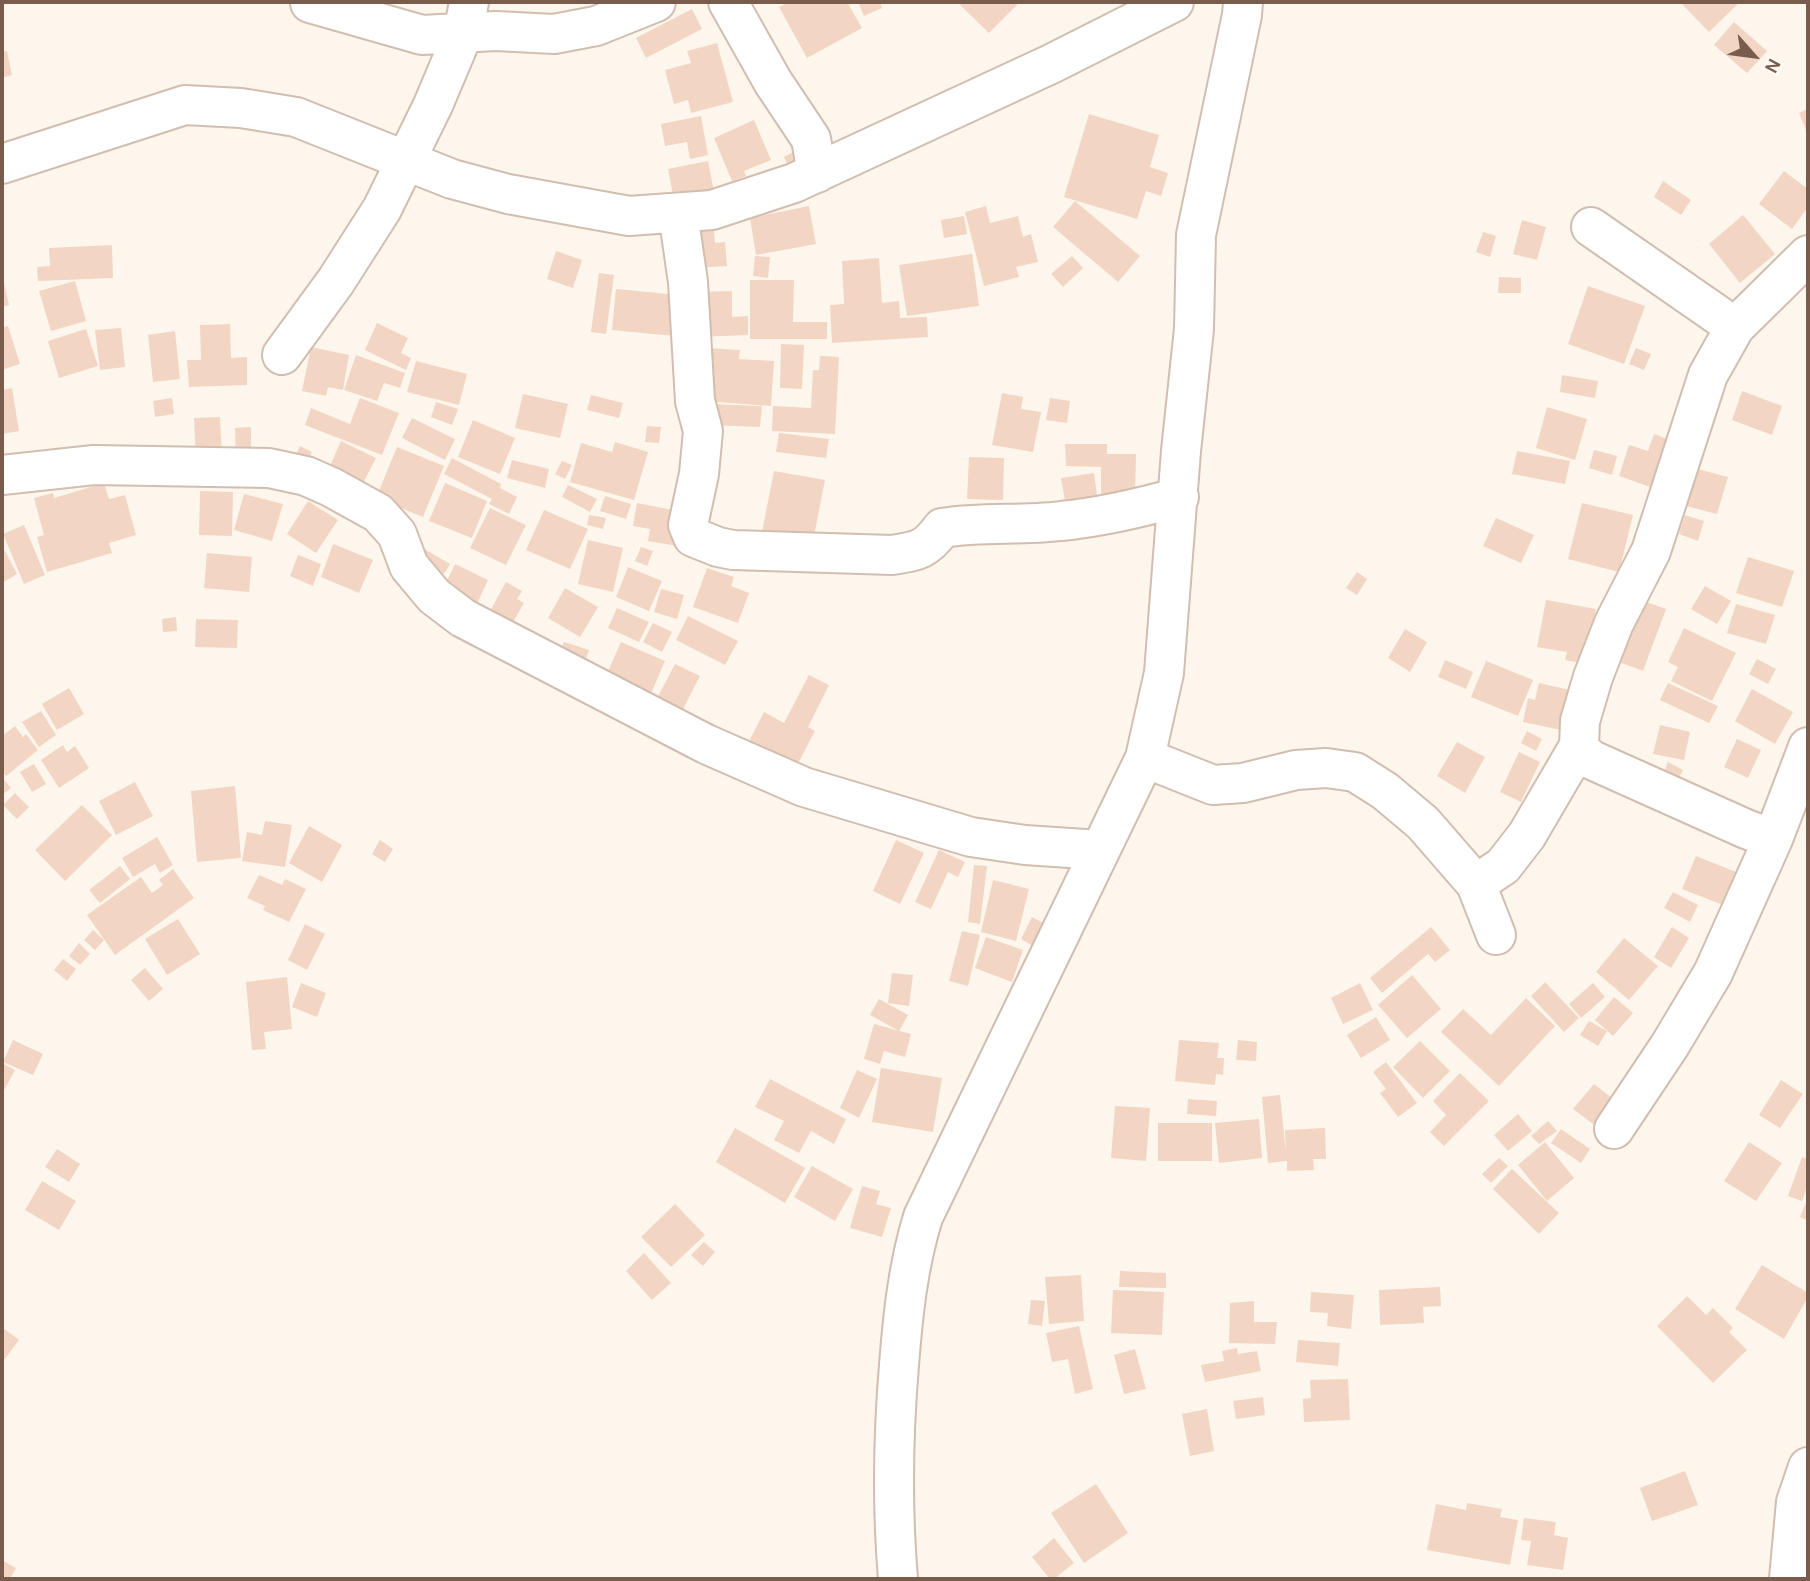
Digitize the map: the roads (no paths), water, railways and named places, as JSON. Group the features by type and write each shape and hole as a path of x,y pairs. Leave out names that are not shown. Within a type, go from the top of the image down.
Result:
{"street":[{"path":"310,3 422,35 466,18 496,31 554,34 596,26 656,2"},
{"path":"728,2 773,82 811,139 817,173"},
{"path":"2,164 185,105 241,107 296,117 452,179 508,194 629,216 712,210 817,173 1051,64 1174,2"},
{"path":"898,1579 893,1530 894,1424 904,1295 911,1254 923,1217 1145,758 1164,673 1194,329 1196,235 1243,2"},
{"path":"282,355 336,281 383,209 466,18"},
{"path":"678,213 688,282 695,401 703,431 699,474 688,524 693,537 733,550 892,555 918,552 931,542 942,528 965,524 1060,522 1119,513 1179,497"},
{"path":"1591,227 1735,327"},
{"path":"1476,884 1503,866 1527,835 1579,746 1580,721 1593,677 1615,623 1651,551 1708,375 1735,327 1808,255"},
{"path":"2,475 94,465 269,468 306,476 378,513 397,534 409,566 434,596 463,618 706,744 804,787 971,838 1100,850"},
{"path":"1579,746 1592,761 1746,830 1773,839"},
{"path":"1614,1129 1670,1045 1713,973 1773,839 1808,747"},
{"path":"1145,758 1213,785 1242,783 1296,770 1326,768 1354,772 1385,791 1423,823 1476,884 1496,935"},
{"path":"1789,1579 1796,1502 1808,1467"}]}
